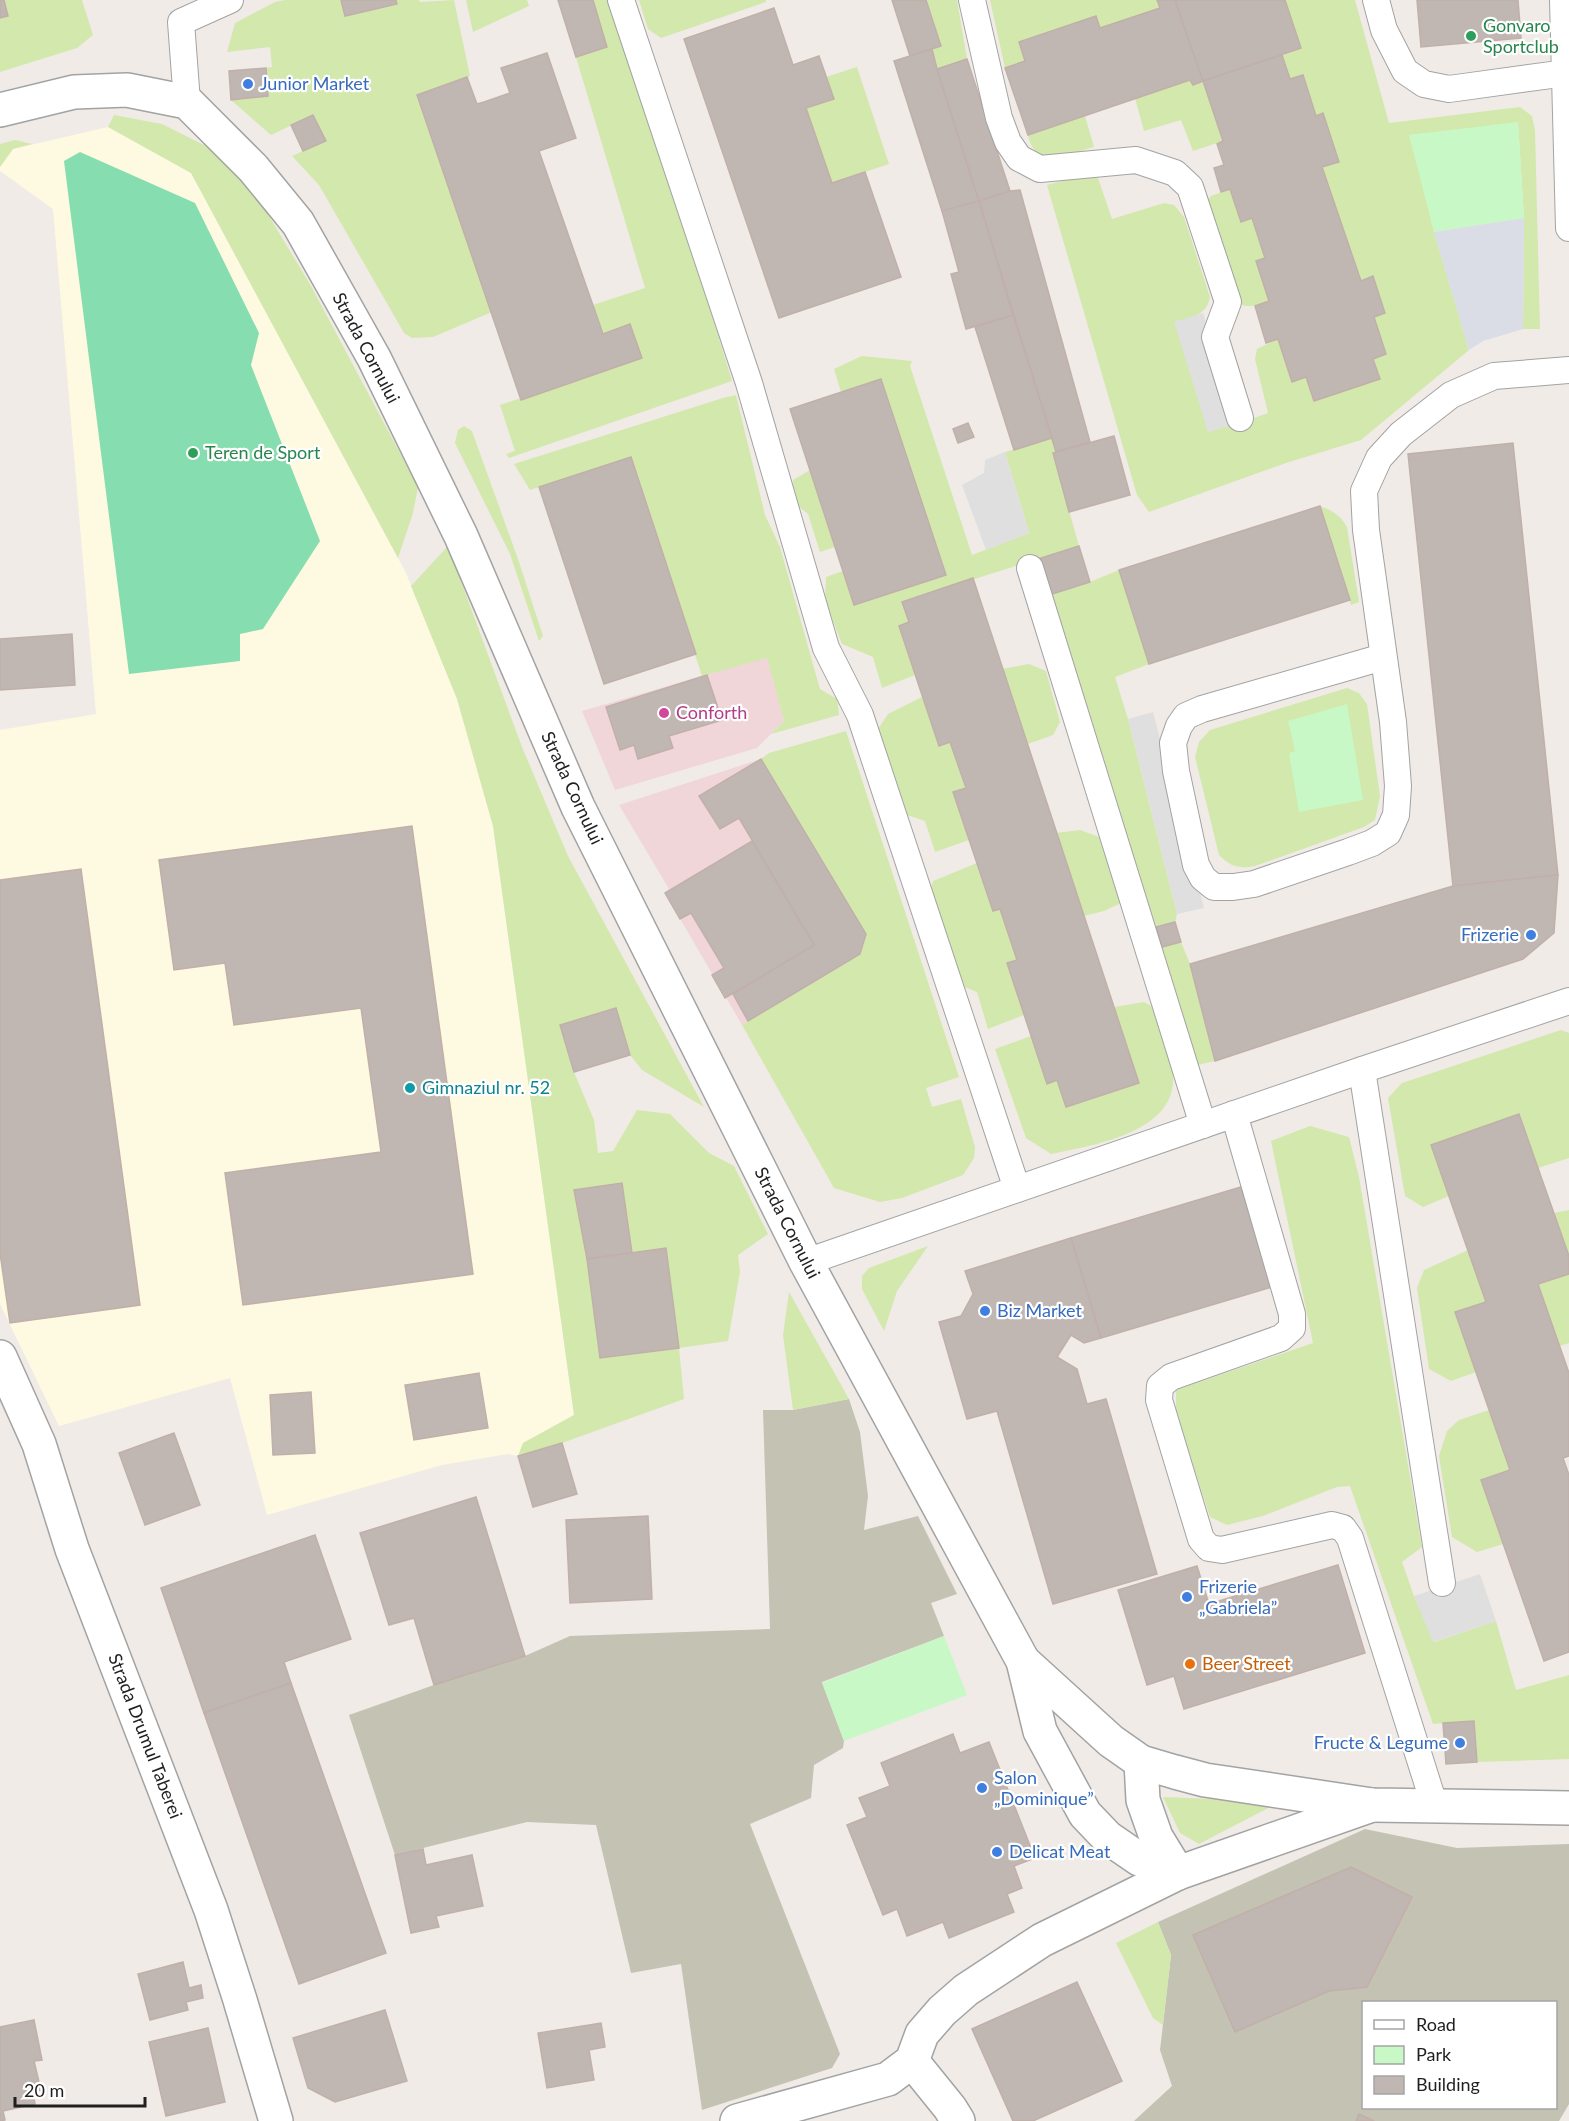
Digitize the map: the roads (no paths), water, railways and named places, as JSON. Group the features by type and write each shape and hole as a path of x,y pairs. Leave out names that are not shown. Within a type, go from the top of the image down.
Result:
{"street":[{"path":"0,110 74,92 95,91 127,90 187,102"},
{"name":"Strada Cornului","path":"187,102 253,168 298,223 374,358 461,536 578,807 806,1262 1023,1661"},
{"name":"Strada Drumul Taberei","path":"0,1357 39,1444 72,1549 211,1910 243,2007 276,2121"},
{"path":"1023,1661 1111,1741 1141,1762 1205,1780 1372,1805 1569,1808"},
{"path":"1023,1661 1040,1731 1085,1814 1107,1838 1139,1859 1178,1873"},
{"path":"1141,1762 1143,1800 1155,1837 1178,1873"},
{"path":"736,2121 888,2079 912,2061 922,2034 942,2011 966,1990 1042,1940 1178,1873 1372,1805"},
{"path":"912,2061 958,2121"}],"lane":[{"path":"187,102 181,22 230,0"},
{"path":"621,0 748,382 826,648 860,715 1017,1189"},
{"path":"972,0 999,118 1008,142 1019,158 1040,169 1136,160 1160,166 1175,173 1190,187 1228,302 1215,337 1240,418"},
{"path":"1376,0 1384,30 1405,71 1424,84 1449,89 1566,72"},
{"path":"1563,0 1569,228"},
{"path":"1383,657 1202,709 1186,716 1179,726 1173,743 1176,771 1196,865 1203,878 1214,887 1233,888 1254,884 1372,843 1388,833 1396,815 1398,786 1393,722 1366,530 1364,491 1379,458 1401,434 1450,395 1494,376 1569,370"},
{"path":"1029,568 1203,1125"},
{"path":"806,1262 1569,1001"},
{"path":"1362,1070 1442,1583"},
{"path":"1234,1114 1292,1314 1292,1328 1281,1338 1171,1377 1160,1386 1159,1400 1201,1539 1209,1548 1222,1550 1332,1525 1343,1528 1350,1538 1435,1807"}],"place":[{"name":"Gonvaro Sportclub","path":"1471,36"},
{"name":"Junior Market","path":"248,84"},
{"name":"Teren de Sport","path":"193,453"},
{"name":"Conforth","path":"664,713"},
{"name":"Frizerie","path":"1531,935"},
{"name":"Gimnaziul nr. 52","path":"410,1088"},
{"name":"Biz Market","path":"985,1311"},
{"name":"Frizerie „Gabriela”","path":"1187,1597"},
{"name":"Beer Street","path":"1190,1664"},
{"name":"Fructe & Legume","path":"1460,1743"},
{"name":"Salon „Dominique”","path":"982,1788"},
{"name":"Delicat Meat","path":"997,1852"}]}
